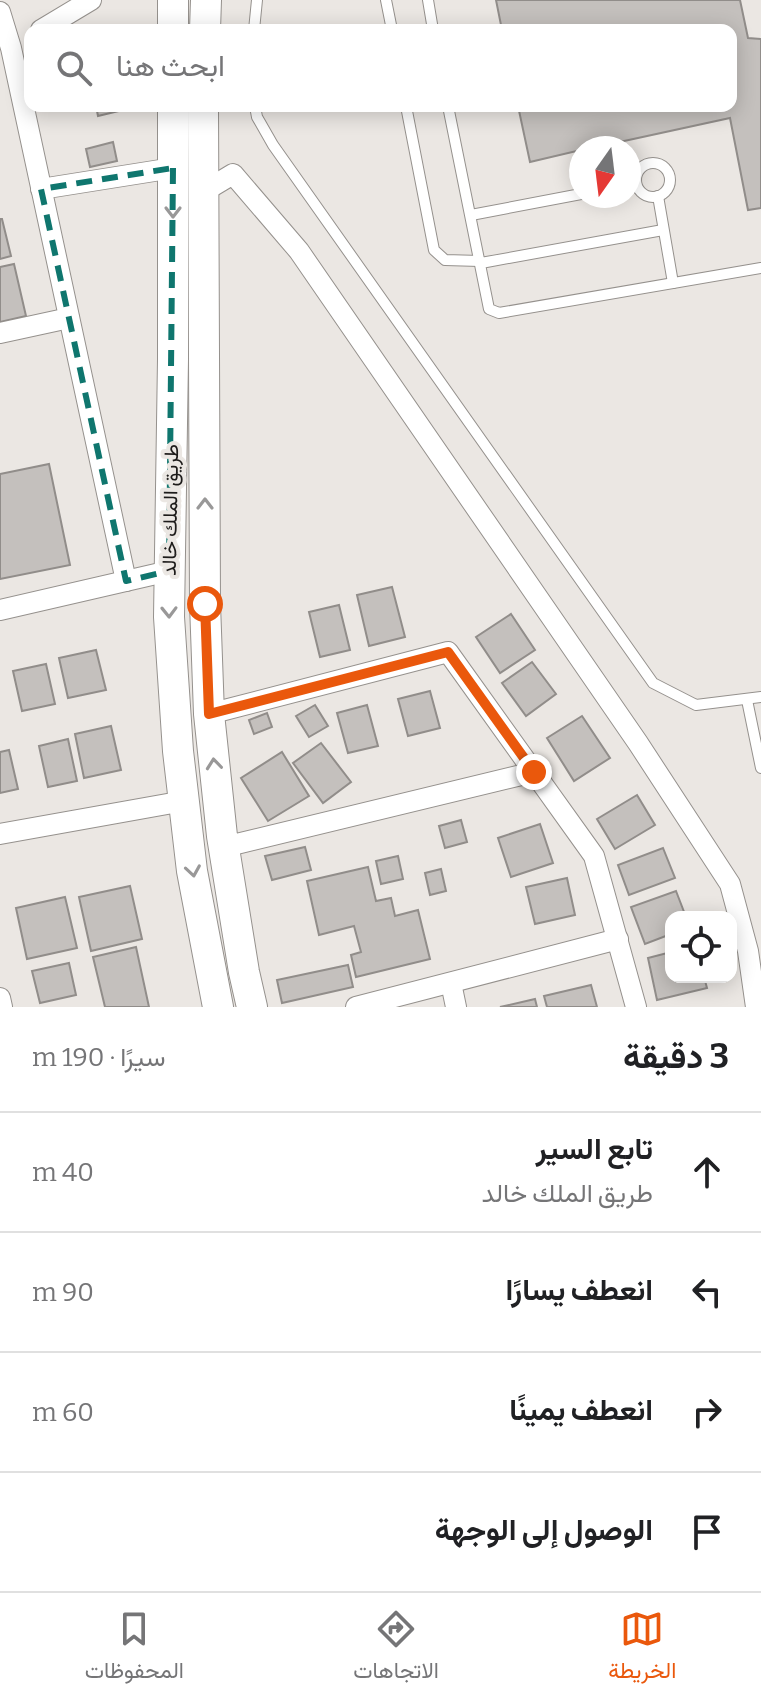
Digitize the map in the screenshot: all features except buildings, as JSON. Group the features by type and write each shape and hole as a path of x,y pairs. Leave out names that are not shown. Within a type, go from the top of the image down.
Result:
{"main road":[{"path":"173,0 173,24"},
{"path":"205,24 206,0"},
{"name":"طريق الملك خالد","path":"173,112 169,617 178,751 192,871 218,1007"},
{"name":"طريق الملك خالد","path":"203,112 205,604 209,714 224,847 252,1007"}],"street":[{"path":"51,24 91,0"},
{"path":"0,12 5,51 41,189 126,581"},
{"path":"5,51 24,40"},
{"path":"41,189 173,168"},
{"path":"203,192 233,174 299,251 638,743 730,884 748,951 756,1007"},
{"path":"0,333 69,318"},
{"path":"0,610 169,571"},
{"path":"209,714 448,652 594,856 636,1007"},
{"path":"224,847 534,772"},
{"path":"0,834 184,801"},
{"path":"356,1007 618,939"},
{"path":"451,983 456,1007"},
{"path":"0,998 2,1007"}],"lane":[{"path":"255,24 257,0"},
{"path":"386,0 391,24"},
{"path":"428,0 432,24"},
{"path":"256,112 273,145 653,683 696,705 761,697"},
{"path":"407,112 434,250 445,260 480,262 663,230"},
{"path":"449,112 489,309 499,313 761,268"},
{"path":"641,167 658,163 670,175 670,184 665,192 658,196 641,192"},
{"path":"471,215 569,196"},
{"path":"658,196 673,283"},
{"path":"747,700 761,768"}],"highlighted area":[{"path":"173,168 169,571 126,581 41,189"}],"route":[{"path":"205,604 209,714 448,652 534,772"}]}
